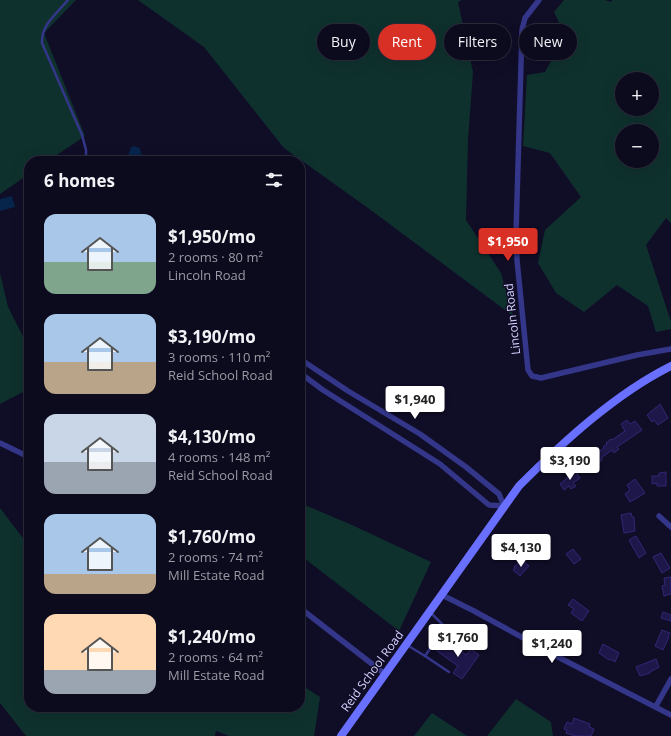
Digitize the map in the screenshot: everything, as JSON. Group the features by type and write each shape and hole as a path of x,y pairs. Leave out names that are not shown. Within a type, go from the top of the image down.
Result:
{"street":[{"name":"Lincoln Road","path":"539,0 525,18 522,30 516,198 517,260 528,370 532,376 541,378 637,355 671,349"},
{"path":"305,362 348,391 420,434 466,467 499,494 504,506 489,506 440,464 323,390 305,377"},
{"name":"Reid School Road","path":"341,736 519,486 540,465 616,400 655,373 671,366"},
{"path":"0,442 24,454"},
{"path":"659,516 671,527"},
{"path":"442,595 671,715"},
{"path":"305,612 385,674"},
{"path":"656,706 671,679"}],"lane":[{"path":"68,0 44,29 42,43 82,135 86,150 85,156"},
{"path":"430,612 445,627 471,644"},
{"path":"425,656 445,627"},
{"path":"406,645 449,672"}],"green space":[{"path":"0,0 76,0 44,33 85,136 55,156 24,156 24,177 0,194"},
{"path":"138,0 462,0 458,2 463,24 444,24 444,60 470,60 473,72 468,140 466,220 501,273 513,316 305,163 305,156 295,156 284,148 204,47"},
{"path":"564,0 605,0 611,2 612,0 671,0 671,223 666,218 646,245 671,322 671,329 656,332 648,306 617,285 584,312 556,293 538,263 545,230 581,197 550,153 523,146 527,75 545,72 551,60 577,60 577,24 560,24 554,12"},
{"path":"0,273 8,307 24,338 24,392 0,404"},
{"path":"305,505 352,525 431,562 399,631 305,559"},
{"path":"0,508 24,539 24,712 305,712 305,687 320,697 314,736 229,736 216,731 215,736 26,736 0,703"},
{"path":"516,699 551,722 553,736 487,736"},
{"path":"432,713 467,736 414,736"}],"water":[{"path":"134,146 140,148 141,154 144,156 128,156 131,147"},
{"path":"12,196 15,207 0,211 0,199"}],"building":[{"path":"660,404 668,418 658,425 654,420 652,422 647,415"},
{"path":"627,420 630,424 635,421 642,430 617,447 619,449 614,453 612,450 601,458 602,460 588,471 583,464 587,461 586,459 604,448 603,447 607,444 606,443 611,439 612,440 625,431 621,424"},
{"path":"575,471 580,478 573,483 576,486 571,489 569,486 564,490 560,484"},
{"path":"666,472 666,486 657,486 657,483 652,484 652,476 659,476 659,473"},
{"path":"635,479 645,493 630,502 625,494 630,490 627,485"},
{"path":"631,513 632,517 634,517 635,531 624,533 621,515"},
{"path":"636,536 646,553 639,558 629,540"},
{"path":"573,549 581,559 574,564 566,554"},
{"path":"661,553 670,568 662,573 653,557"},
{"path":"521,559 529,566 520,576 513,570"},
{"path":"671,577 671,594 664,596 662,586 665,585 664,578"},
{"path":"573,599 589,611 582,621 571,613 574,609 568,605"},
{"path":"663,612 671,615 671,621 661,618"},
{"path":"662,630 670,633 663,650 655,646"},
{"path":"445,639 466,655 471,649 479,655 462,679 453,673 458,666 437,651"},
{"path":"603,644 619,653 615,662 599,653"},
{"path":"656,659 659,667 650,673 640,676 636,667"},
{"path":"574,718 590,724 589,727 594,729 591,736 575,736 566,733 567,730 564,729 567,722 572,724"}]}
